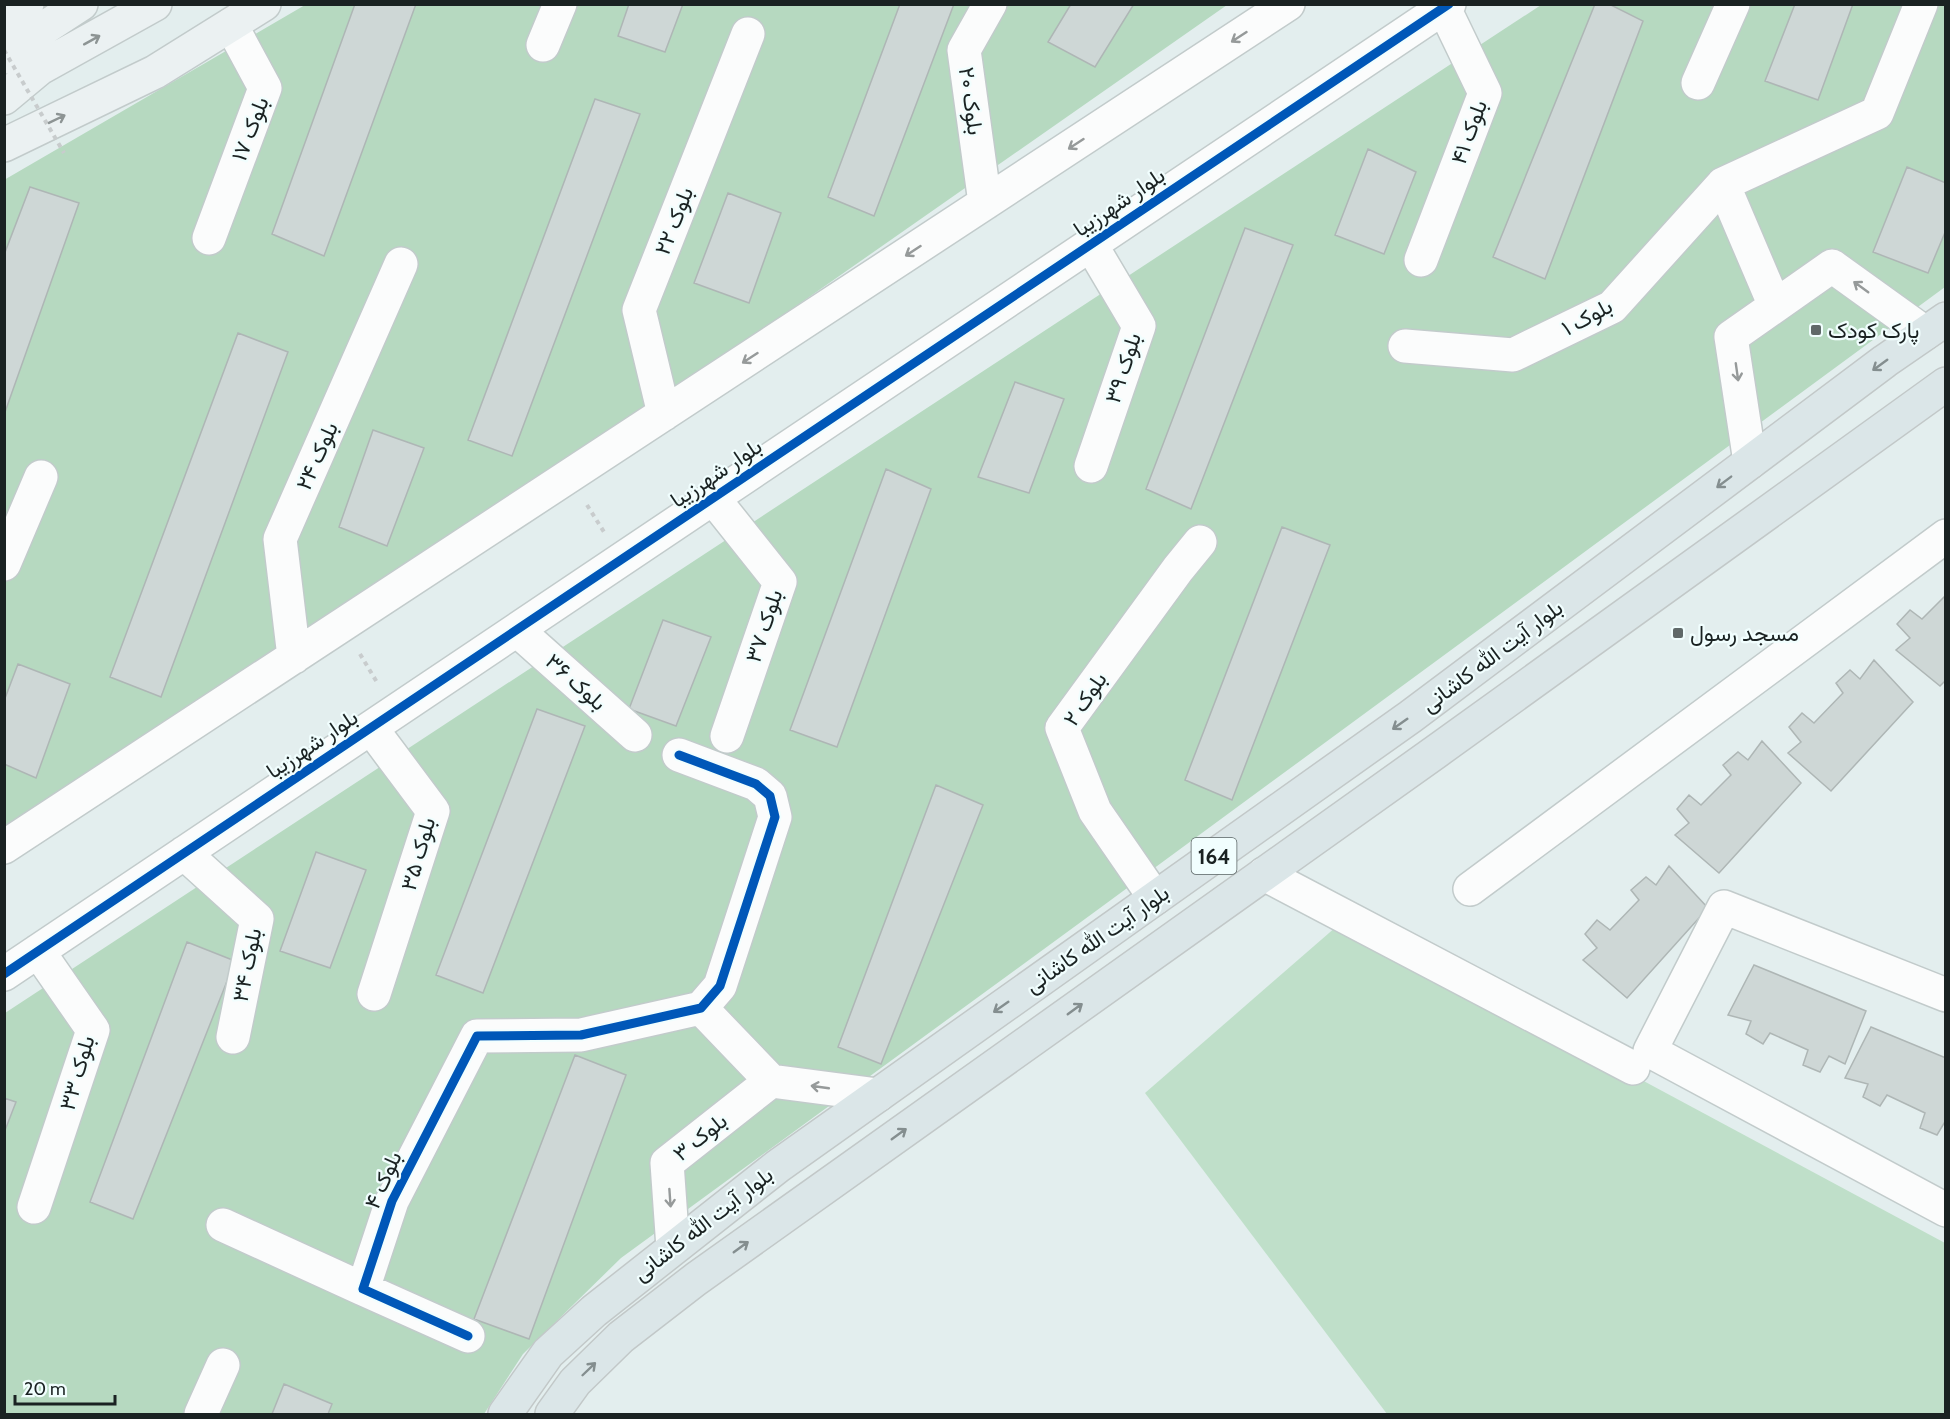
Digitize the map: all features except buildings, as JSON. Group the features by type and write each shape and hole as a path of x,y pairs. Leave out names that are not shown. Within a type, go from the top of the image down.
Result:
{"main road":[{"path":"4,98 27,4"},
{"path":"17,48 81,4"},
{"path":"17,48 155,4"},
{"path":"4,145 155,72 264,4"},
{"name":"بلوار آیت الله کاشانی","path":"505,1414 548,1353 594,1311 778,1166 1410,717 1935,326"},
{"name":"بلوار آیت الله کاشانی","path":"552,1414 575,1382 621,1337 696,1279 1946,384"}],"street":[{"path":"543,45 560,4"},
{"name":"بلوک ۲۰","path":"985,203 964,50 990,4"},
{"path":"4,847 1288,4"},
{"path":"1698,83 1733,4"},
{"name":"بلوک ۱","path":"1405,346 1513,356 1612,307 1723,184 1877,113 1921,4"},
{"name":"بلوار شهرزیبا","path":"4,974 1447,6"},
{"name":"بلوک ۴۱","path":"1421,260 1485,93 1447,6"},
{"name":"بلوک ۱۷","path":"208,238 265,88 231,25"},
{"name":"بلوک ۲۲","path":"664,414 639,310 748,33"},
{"path":"1723,184 1775,306"},
{"name":"بلوک ۳۹","path":"1091,245 1139,326 1091,466"},
{"name":"بلوک ۲۴","path":"294,657 280,539 401,264"},
{"path":"1750,462 1731,337 1832,266 1935,326"},
{"path":"4,564 41,477"},
{"name":"بلوک ۳۷","path":"713,498 780,582 727,736"},
{"path":"1470,890 1946,536"},
{"name":"بلوک ۲","path":"1155,898 1095,811 1062,728 1200,542"},
{"name":"بلوک ۳۶","path":"517,630 635,735"},
{"name":"بلوک ۳۵","path":"374,994 433,811 383,720"},
{"path":"679,755 756,784 770,796 775,817 720,986 701,1008 771,1081 878,1095"},
{"name":"بلوک ۳۴","path":"184,853 257,919 233,1037"},
{"path":"1264,874 1633,1068"},
{"path":"1946,995 1724,907 1650,1051 1946,1210"},
{"name":"بلوک ۳۳","path":"34,1207 93,1030 38,951"},
{"name":"بلوک ۴","path":"363,1289 392,1201 477,1036 581,1035 701,1008"},
{"name":"بلوک ۳","path":"673,1248 667,1163 771,1081"},
{"path":"223,1225 468,1336"},
{"path":"201,1414 223,1365"}],"path":[{"path":"17,48 64,153"},
{"path":"569,477 622,559"},
{"path":"343,625 383,720"}],"green space":[{"path":"305,5 1227,5 294,657 5,842 4,180"},
{"path":"1541,5 1945,5 1945,287 621,1258 523,1354 484,1414 5,1414 5,1013"},
{"path":"1344,920 1945,1243 1945,1414 1387,1414 1145,1093"}],"cycle path":[{"path":"4,974 1449,4"},
{"path":"468,1336 363,1289 392,1201 477,1036 581,1035 701,1008 720,986 775,817 770,796 756,784 679,755"}],"place":[{"name":"پارک کودک","path":"1816,330"},
{"name":"مسجد رسول","path":"1678,633"}]}
